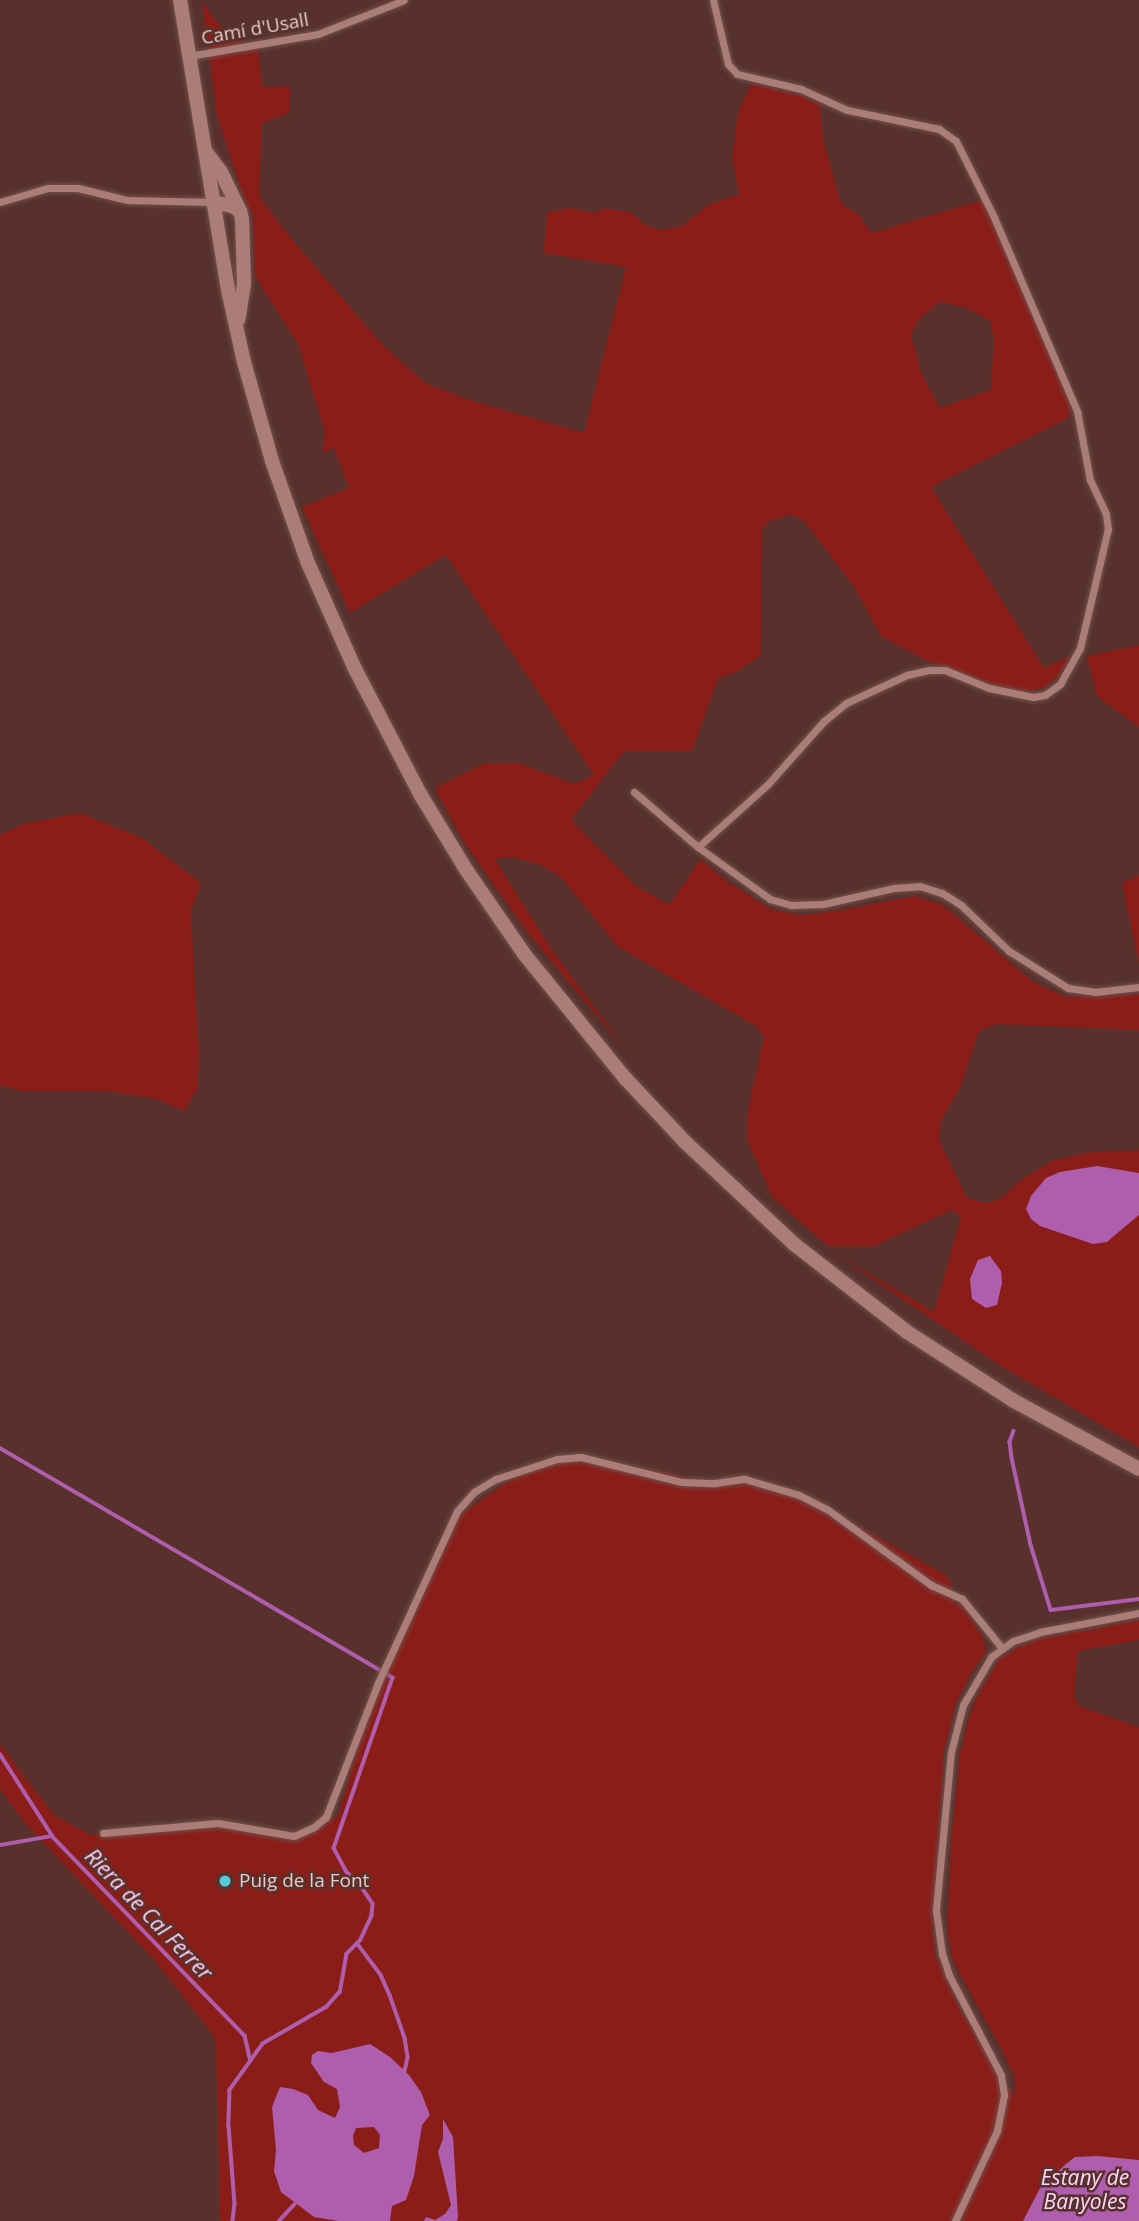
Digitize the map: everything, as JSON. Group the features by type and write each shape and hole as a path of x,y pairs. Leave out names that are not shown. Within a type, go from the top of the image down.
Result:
{"main road":[{"path":"180,0 212,202 236,328 277,474 308,563 354,667 447,840 525,955 583,1029 703,1159 794,1244 907,1332 1014,1401 1139,1469"},
{"path":"203,148 221,172 240,211 244,284 236,328"},
{"path":"212,202 240,211"}],"street":[{"name":"Camí d'Usall","path":"189,56 318,34 404,0"},
{"path":"698,847 768,784 824,721 846,703 907,675 945,670 989,688 1033,697 1045,695 1060,684 1080,648 1108,529 1106,514 1090,480 1077,411 994,217 956,141 939,129 847,110 801,89 737,74 728,64 713,0"},
{"path":"0,202 48,188 78,188 127,200 212,202"},
{"path":"634,792 751,889 770,899 792,905 823,904 894,888 920,886 942,893 961,905 1009,951 1068,988 1096,992 1139,987"},
{"path":"103,1833 218,1823 294,1836 314,1827 327,1817 378,1684 457,1511 474,1492 496,1479 557,1458 580,1457 681,1482 715,1483 744,1479 799,1495 827,1509 931,1585 962,1599 1002,1648"},
{"path":"955,2221 997,2131 1004,2095 1001,2075 991,2053 959,2000 949,1975 942,1954 936,1910 951,1752 956,1727 963,1705 980,1672 1002,1648 1040,1632 1139,1614"}],"shaded area":[{"path":"202,2 225,33 258,48 262,87 290,86 289,113 262,123 259,196 290,237 381,343 425,383 473,401 584,433 626,267 544,253 547,212 569,208 595,213 605,208 632,213 644,224 660,230 682,226 708,205 739,194 732,158 738,113 751,84 799,95 819,104 823,138 839,197 844,206 858,214 871,233 990,198 1072,395 1068,418 931,487 1044,668 1070,656 1060,675 1043,688 1023,692 984,682 923,659 881,636 854,587 805,522 791,514 770,521 762,529 761,655 738,671 718,679 692,751 624,751 571,820 635,885 669,905 701,859 725,880 772,910 801,915 838,911 914,896 943,905 1033,982 1066,997 1139,994 1139,1030 997,1024 979,1031 961,1086 941,1121 939,1140 967,1198 987,1203 1000,1199 1021,1180 1052,1161 1085,1153 1139,1150 1139,1447 1001,1366 838,1255 934,1312 961,1217 952,1210 874,1246 828,1246 773,1198 747,1140 748,1110 764,1037 756,1026 618,947 560,876 539,864 511,857 495,859 552,950 628,1053 529,934 463,841 435,788 483,764 519,763 574,784 594,775 446,555 350,613 302,507 349,488 334,448 322,453 325,432 298,344 255,276 253,216 243,195 217,116","holes":["940,302 965,307 990,321 994,340 991,390 940,408 922,375 911,335 919,319"]},
{"path":"1139,645 1139,727 1097,696 1087,656"},
{"path":"80,813 142,838 201,883 191,910 199,1060 197,1090 184,1111 156,1099 108,1091 21,1091 0,1085 0,835 23,824"},
{"path":"1139,875 1139,964 1122,883"},
{"path":"573,1461 643,1468 702,1480 758,1483 814,1501 944,1574 952,1583 948,1597 966,1610 983,1638 986,1652 956,1702 944,1751 932,1928 936,1956 957,2003 998,2076 1016,2096 1014,2076 954,1963 947,1932 951,1844 960,1755 968,1721 976,1698 1000,1658 1042,1638 1139,1620 1139,1640 1078,1651 1074,1697 1079,1706 1139,1727 1139,2168 1091,2156 1075,2157 1040,2188 1024,2221 220,2221 216,2039 156,1962 24,1822 0,1789 0,1744 54,1815 91,1835 123,1830 238,1827 276,1835 306,1833 338,1816 361,1736 380,1685 460,1515 511,1479"}],"water":[{"path":"1097,1166 1139,1173 1139,1215 1107,1242 1093,1244 1040,1226 1031,1219 1026,1209 1031,1196 1046,1178 1060,1172"},
{"path":"990,1256 1001,1271 1002,1283 997,1305 986,1308 972,1299 970,1279 978,1260"},
{"path":"370,2044 390,2057 409,2075 421,2092 430,2115 422,2125 414,2176 406,2200 392,2206 390,2221 338,2221 314,2217 281,2192 274,2171 276,2150 272,2107 280,2087 293,2089 308,2095 318,2110 335,2118 340,2107 337,2089 324,2082 311,2063 312,2055 318,2051 332,2053","holes":["374,2127 380,2135 379,2148 364,2153 354,2145 356,2128"]},
{"path":"443,2119 453,2137 458,2217 457,2221 424,2221 426,2217 435,2220 445,2214 451,2205 438,2152 443,2139"},
{"name":"Estany de Banyoles","path":"1075,2157 1139,2160 1139,2221 1023,2221 1040,2188 1066,2164"}],"waterway":[{"path":"1014,1431 1010,1442 1012,1458 1031,1545 1051,1610 1139,1599"},
{"path":"0,1448 393,1678 334,1848 347,1872 359,1883 373,1904 372,1916 361,1940 347,1954 340,1992 327,2007 263,2044 230,2090 229,2126 235,2204 233,2221"},
{"path":"0,1754 52,1835"},
{"name":"Riera de Cal Ferrer","path":"0,1845 52,1836 245,2036 250,2058"},
{"path":"357,1943 381,1975 390,1995 405,2038 408,2058 405,2071"},
{"path":"279,2221 295,2204"}],"place":[{"name":"Puig de la Font","path":"225,1881"}]}
